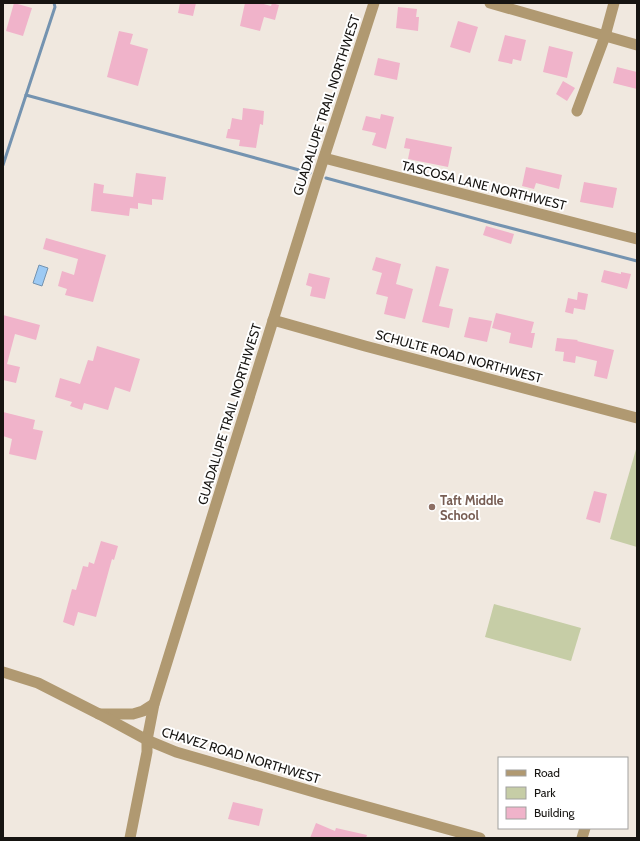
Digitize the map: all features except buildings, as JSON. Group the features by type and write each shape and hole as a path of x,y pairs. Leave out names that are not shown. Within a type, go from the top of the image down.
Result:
{"street":[{"name":"GUADALUPE TRAIL NORTHWEST","path":"130,838 147,752 154,704 273,320 374,3"},
{"path":"490,3 637,44"},
{"path":"577,111 605,36 614,3"},
{"name":"TASCOSA LANE NORTHWEST","path":"324,158 637,238"},
{"name":"SCHULTE ROAD NORTHWEST","path":"273,320 637,418"},
{"name":"CHAVEZ ROAD NORTHWEST","path":"3,672 38,683 148,740 176,752 480,838"},
{"path":"99,714 133,714 143,711 154,704"}],"green space":[{"path":"637,446 637,547 610,539"},
{"path":"494,604 581,628 571,661 485,637"}],"water":[{"path":"39,265 48,268 42,286 33,283"}],"waterway":[{"path":"3,165 55,7 54,3"},
{"path":"26,95 310,173"},
{"path":"326,178 637,261"}],"place":[{"name":"Taft Middle School","path":"432,507"}]}
